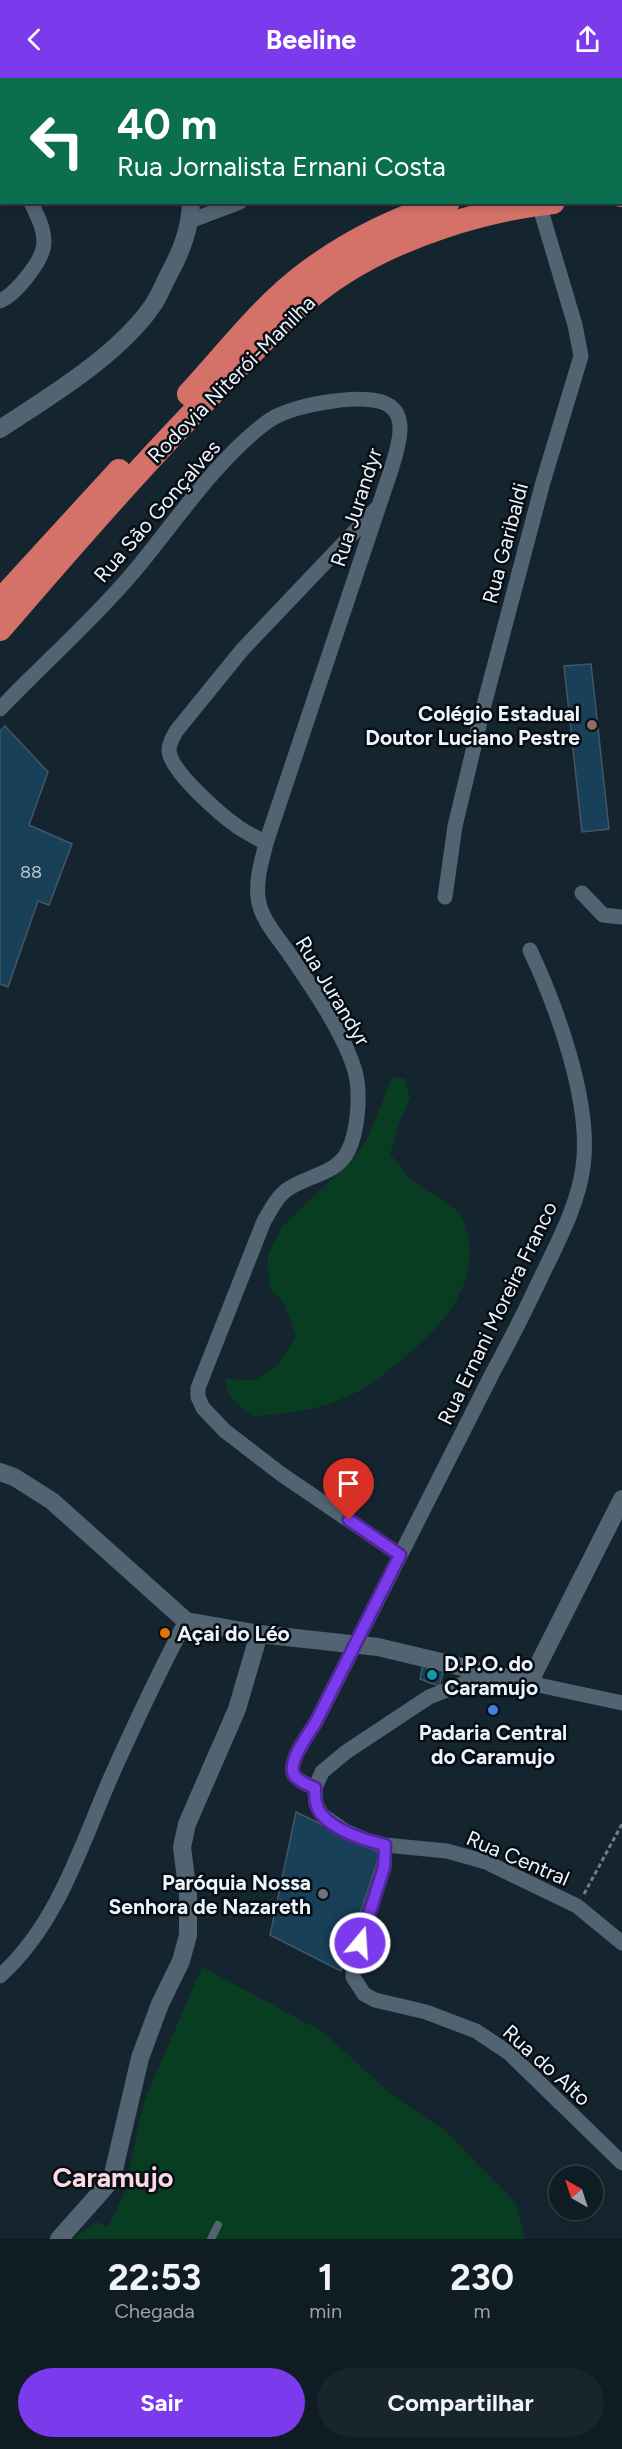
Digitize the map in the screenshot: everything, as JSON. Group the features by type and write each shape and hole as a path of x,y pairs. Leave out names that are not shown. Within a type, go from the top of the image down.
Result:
{"highway":[{"name":"Rodovia Niterói-Manilha","path":"0,601 275,301 307,273 356,240 409,215 442,204"},
{"name":"Rodovia Niterói-Manilha","path":"0,628 203,403 314,294 344,272 410,240 450,224 541,204"}],"street":[{"path":"0,302 30,274 44,246 42,226 32,204"},
{"path":"0,429 61,388 124,339 153,305 182,251 191,212 230,204"},
{"name":"Rua Garibaldi","path":"445,897 455,826 483,705 543,482 580,356 546,204"},
{"name":"Rua São Gonçalves","path":"0,709 115,593 235,450 268,421 294,410 316,405 351,400 377,401"},
{"name":"Rua Jurandyr","path":"377,401 389,405 395,411 401,427 394,462 266,843 259,873 258,898 269,927 314,991 349,1055 356,1073 357,1119 350,1149 342,1162 285,1191 275,1202 264,1221 198,1388 198,1397 203,1408 225,1431 281,1474 400,1555"},
{"path":"266,843 223,816 183,776 172,760 170,742 177,730 242,650 379,506"},
{"path":"582,893 603,915 617,918 622,916"},
{"name":"Rua Ernani Moreira Franco","path":"356,1644 558,1243 576,1197 583,1167 585,1131 577,1088 560,1022 530,950"},
{"path":"0,1472 14,1477 52,1501 186,1621 258,1634 378,1647 622,1703"},
{"path":"529,1683 622,1500"},
{"path":"0,1976 15,1962 47,1921 77,1859 155,1680 186,1621"},
{"path":"59,2239 94,2200 113,2174 140,2058 160,2004 181,1960 188,1935 188,1895 183,1847 187,1824 237,1709 258,1634"},
{"path":"356,1644 293,1761 292,1771 295,1777 315,1788 322,1772 346,1752 397,1717 429,1697 488,1674"},
{"name":"Rua Central","path":"315,1788 316,1804 322,1815 345,1831 385,1845 447,1851 486,1862 577,1906 622,1943"},
{"name":"Rua do Alto","path":"385,1845 384,1867 354,1962 353,1977 364,1994 375,2001 426,2012 484,2037 508,2053 622,2163"}],"lane":[{"path":"211,2239 218,2225"}],"path":[{"path":"577,1906 622,1824"}],"green space":[{"path":"395,1077 405,1079 410,1098 399,1123 390,1154 410,1179 452,1207 461,1216 468,1238 470,1258 466,1278 458,1297 433,1331 396,1365 368,1385 324,1406 289,1413 253,1416 231,1397 225,1379 257,1380 281,1362 296,1336 284,1304 269,1286 268,1255 282,1227 350,1162 368,1138 391,1080"},
{"path":"202,1967 323,2032 393,2096 444,2130 515,2202 525,2239 71,2239 97,2222 108,2227 124,2194 144,2102"}],"building":[{"path":"591,664 609,829 582,832 564,666"},
{"path":"5,726 48,772 29,825 72,844 49,905 38,901 8,987 0,984 0,731"},
{"name":"D.P.O. do Caramujo","path":"423,1664 444,1670 439,1686 420,1679"},
{"name":"Paróquia Nossa Senhora de Nazareth","path":"296,1812 380,1853 341,1971 270,1935"}],"place":[{"name":"Colégio Estadual Doutor Luciano Pestre","path":"592,725"},
{"name":"Açai do Léo","path":"165,1633"},
{"name":"D.P.O. do Caramujo","path":"432,1675"},
{"name":"Padaria Central do Caramujo","path":"493,1710"},
{"name":"Paróquia Nossa Senhora de Nazareth","path":"323,1894"}],"district":[{"name":"Caramujo","path":"113,2177"}],"route":[{"path":"349,1520 400,1555 316,1722 293,1761 292,1771 295,1777 315,1788 316,1804 322,1815 345,1831 385,1845 384,1867 360,1943"}]}
